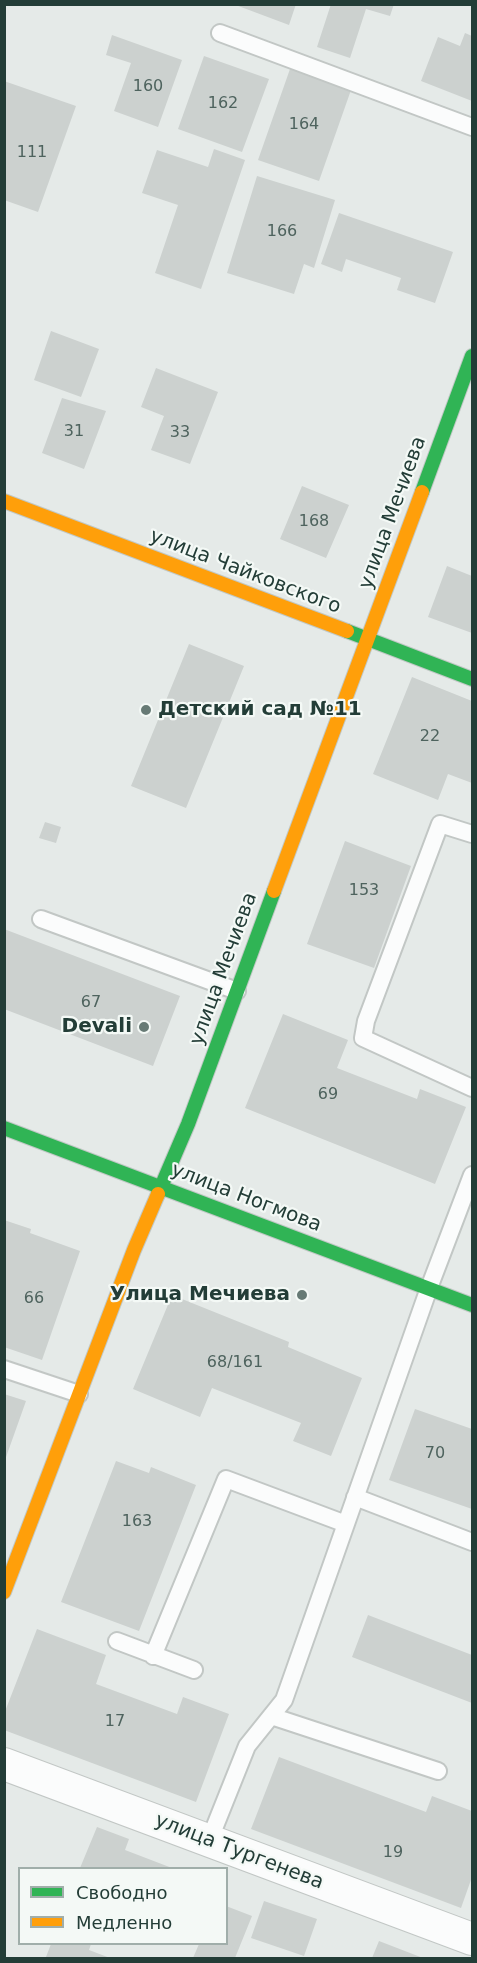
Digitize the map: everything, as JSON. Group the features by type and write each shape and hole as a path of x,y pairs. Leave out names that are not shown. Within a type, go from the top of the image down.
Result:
{"street":[{"name":"улица Мечиева","path":"4,1592 134,1250 188,1124 472,356"},
{"name":"улица Чайковского","path":"4,501 472,679"},
{"name":"улица Ногмова","path":"4,1128 472,1305"},
{"name":"улица Тургенева","path":"4,1764 209,1841 471,1935"}],"lane":[{"path":"220,33 472,127"},
{"path":"472,834 440,824 366,1021 363,1038 472,1088"},
{"path":"41,919 237,991"},
{"path":"209,1841 247,1746 284,1701 429,1288 472,1175"},
{"path":"4,1369 80,1394"},
{"path":"153,1656 226,1479 346,1524"},
{"path":"356,1497 472,1542"},
{"path":"117,1641 194,1670"},
{"path":"271,1716 438,1771"}],"building":[{"path":"233,4 296,4 289,25"},
{"path":"331,4 394,4 390,16 366,9 350,58 317,47"},
{"path":"465,33 472,36 472,101 421,81 438,37 460,46"},
{"path":"112,35 182,60 158,127 114,111 131,63 106,55"},
{"path":"204,56 269,79 242,152 178,129"},
{"path":"290,69 351,90 319,181 258,160"},
{"path":"4,81 76,106 38,212 4,200"},
{"path":"214,149 245,160 201,289 155,273 178,205 142,193 157,150 208,167"},
{"path":"257,176 335,200 314,268 304,264 294,294 227,273"},
{"path":"339,213 453,252 435,303 397,290 401,278 346,259 342,272 321,264"},
{"path":"51,331 99,349 81,397 34,380"},
{"path":"156,368 218,392 190,464 151,450 164,416 141,407"},
{"path":"62,398 106,411 84,469 42,453"},
{"path":"302,486 349,505 326,558 280,539"},
{"path":"447,566 472,576 472,633 428,617"},
{"path":"189,644 244,666 186,808 131,786"},
{"path":"412,677 472,701 472,783 448,774 438,800 373,774"},
{"path":"45,822 61,827 56,843 39,838"},
{"path":"345,841 411,866 374,968 307,944"},
{"path":"4,929 180,996 153,1066 4,1009"},
{"path":"283,1014 348,1040 337,1068 417,1099 420,1089 466,1107 435,1184 245,1108"},
{"path":"4,1220 31,1229 30,1233 80,1251 42,1360 4,1347"},
{"path":"172,1295 289,1342 288,1347 362,1378 331,1456 293,1441 301,1423 212,1388 200,1417 133,1389"},
{"path":"4,1394 26,1401 5,1460 4,1460"},
{"path":"415,1409 472,1429 472,1509 389,1480"},
{"path":"116,1461 149,1473 151,1467 196,1485 139,1631 61,1602"},
{"path":"368,1615 472,1655 472,1703 352,1657"},
{"path":"37,1629 106,1655 96,1684 177,1714 183,1697 229,1714 196,1802 4,1730 4,1714"},
{"path":"279,1757 426,1812 432,1796 472,1811 472,1877 461,1908 251,1829"},
{"path":"97,1827 129,1839 125,1850 169,1867 80,1867"},
{"path":"264,1901 317,1919 304,1956 251,1938"},
{"path":"228,1907 252,1916 235,1958 193,1958 199,1945 228,1945"},
{"path":"379,1941 423,1958 372,1958"},
{"path":"51,1945 91,1945 89,1950 110,1958 50,1958 46,1957"}],"traffic: fast":[{"path":"422,492 472,356"},
{"path":"347,631 472,679"},
{"path":"158,1194 188,1124 274,891"},
{"path":"4,1128 472,1305"}],"traffic: slow":[{"path":"274,891 422,492"},
{"path":"4,501 347,631"},
{"path":"4,1592 134,1250 158,1194"}],"place":[{"name":"Детский сад №11","path":"146,710"},
{"name":"Devali","path":"144,1027"},
{"name":"Улица Мечиева","path":"302,1295"}]}
